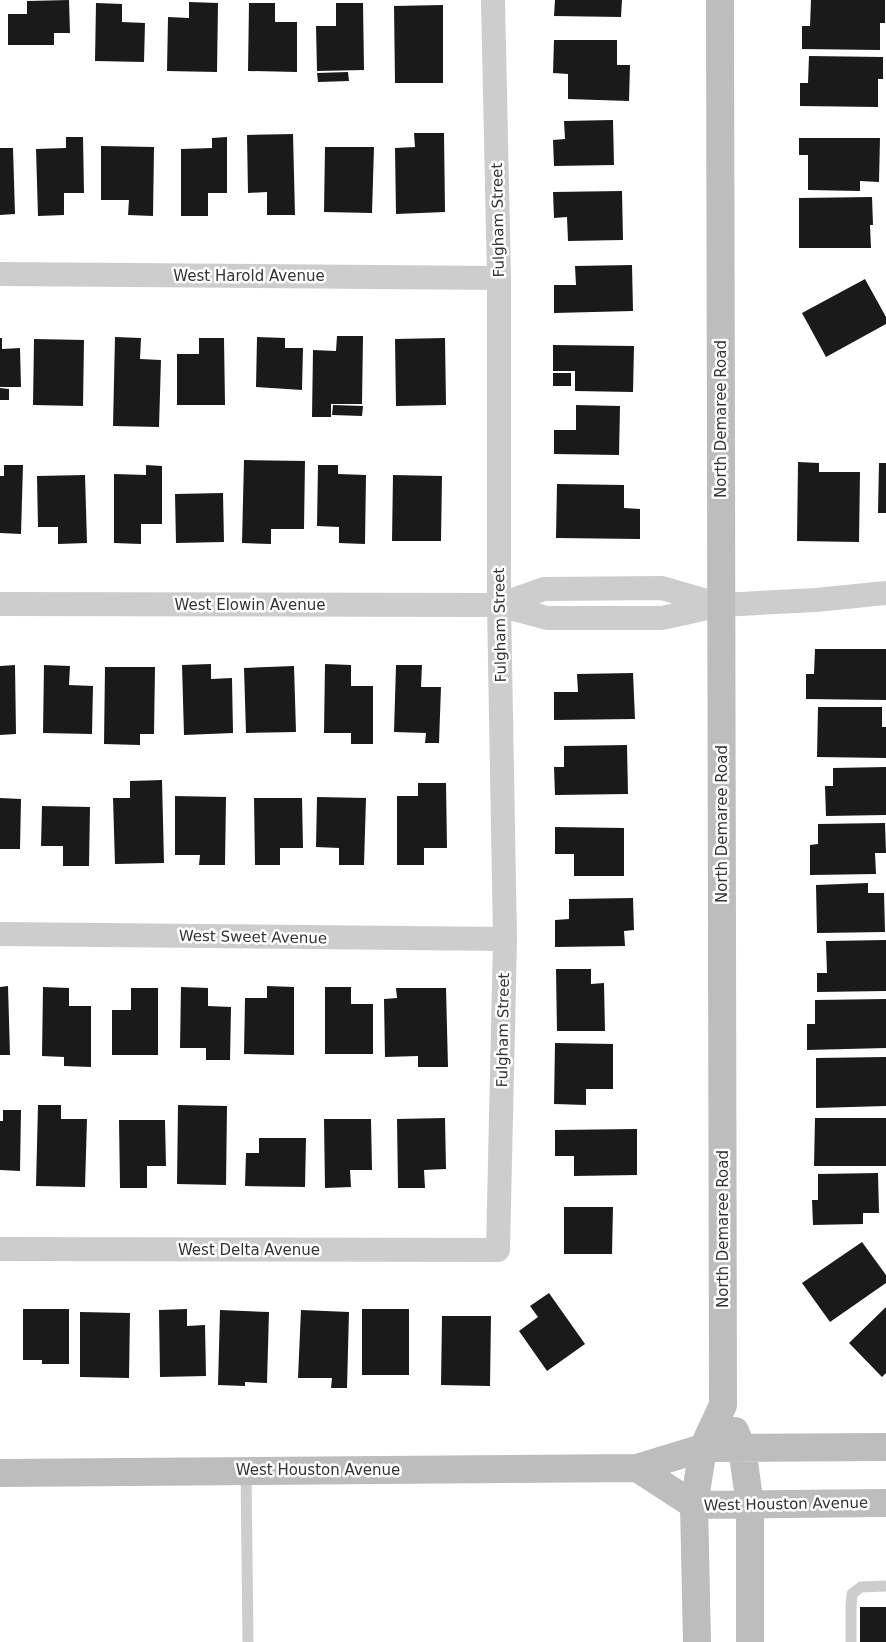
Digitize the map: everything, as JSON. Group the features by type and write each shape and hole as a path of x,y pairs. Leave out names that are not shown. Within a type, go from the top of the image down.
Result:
{"main road":[{"name":"North Demaree Road","path":"697,1642 694,1505 703,1448 723,1405 720,0"},
{"path":"723,1405 742,1448 750,1505 750,1642"},
{"name":"West Houston Avenue","path":"0,1473 637,1468 703,1448 886,1447"},
{"name":"West Houston Avenue","path":"637,1468 694,1505 886,1503"}],"street":[{"name":"Fulgham Street","path":"493,0 499,278 499,605 505,939 498,1250"},
{"name":"West Harold Avenue","path":"0,274 499,278"},
{"name":"West Elowin Avenue","path":"0,604 499,605 546,618 662,618 721,605 796,602 886,593"},
{"name":"West Sweet Avenue","path":"0,934 505,939"},
{"name":"West Delta Avenue","path":"0,1249 498,1250"}],"lane":[{"path":"246,1471 248,1642"},
{"path":"851,1642 852,1594 861,1586 886,1586"}],"building":[{"path":"69,0 70,33 54,33 54,45 8,45 8,14 27,14 27,1"},
{"path":"555,0 622,0 621,17 554,16"},
{"path":"811,0 885,0 885,23 880,23 880,50 802,49 802,26 810,26"},
{"path":"189,2 218,3 217,72 167,71 168,17 189,18"},
{"path":"96,3 122,4 122,22 145,23 144,62 95,61"},
{"path":"249,3 275,3 275,22 297,22 297,72 248,71"},
{"path":"336,3 363,3 364,70 317,71 316,26 336,26"},
{"path":"443,5 443,83 395,83 394,6"},
{"path":"554,40 617,40 617,65 630,65 629,101 568,99 568,74 553,73"},
{"path":"809,56 883,57 883,79 878,79 878,107 800,106 800,83 808,83"},
{"path":"348,72 349,81 318,82 317,73"},
{"path":"613,120 614,165 554,166 553,140 565,139 564,121"},
{"path":"414,133 444,133 445,212 396,214 395,148 415,147"},
{"path":"293,134 295,215 267,215 267,192 248,193 247,135"},
{"path":"66,137 83,137 84,193 64,193 64,215 38,216 36,149 66,148"},
{"path":"227,137 227,193 208,193 208,216 181,216 181,149 212,148 212,138"},
{"path":"799,138 880,138 879,182 860,181 860,191 808,190 808,155 799,155"},
{"path":"101,146 154,147 153,216 128,215 129,200 101,200"},
{"path":"325,147 374,147 372,213 324,212"},
{"path":"0,148 13,148 15,214 0,215"},
{"path":"622,191 623,240 568,241 567,217 554,218 553,192"},
{"path":"872,197 873,225 870,225 871,248 799,248 799,198"},
{"path":"632,265 633,311 554,313 554,285 576,285 575,266"},
{"path":"865,279 886,317 886,324 826,357 802,313"},
{"path":"337,336 363,336 362,404 331,404 331,417 312,417 313,350 336,351"},
{"path":"115,337 141,338 140,359 161,360 159,427 113,426"},
{"path":"257,337 285,338 285,348 303,348 302,390 256,387"},
{"path":"0,338 2,338 2,349 20,348 21,387 0,387"},
{"path":"199,338 224,338 225,405 177,405 177,354 199,354"},
{"path":"445,338 446,405 396,406 395,339"},
{"path":"34,339 84,340 83,406 33,405"},
{"path":"553,345 634,346 633,392 575,391 575,371 553,371"},
{"path":"553,373 571,373 571,386 553,386"},
{"path":"0,388 9,389 9,400 0,400"},
{"path":"333,405 363,406 362,416 332,415"},
{"path":"576,405 620,406 619,455 554,454 554,430 576,430"},
{"path":"244,460 305,461 304,529 271,529 271,544 242,543"},
{"path":"798,462 819,463 819,472 860,472 859,542 797,541"},
{"path":"879,463 886,463 886,513 878,513"},
{"path":"4,465 23,465 21,534 0,533 0,476 4,476"},
{"path":"146,465 162,466 162,524 141,524 141,544 114,543 114,474 146,475"},
{"path":"318,465 338,465 338,474 366,475 365,544 339,543 339,527 317,526"},
{"path":"85,475 87,543 58,544 58,527 38,527 37,476"},
{"path":"393,475 442,476 441,541 392,541"},
{"path":"557,484 624,485 624,508 640,509 640,539 556,538"},
{"path":"223,493 224,542 176,543 175,494"},
{"path":"815,649 886,649 886,700 806,699 806,674 814,674"},
{"path":"211,664 211,679 232,678 233,733 184,735 182,665"},
{"path":"325,664 351,665 351,686 373,686 373,744 351,744 351,733 324,733"},
{"path":"15,665 16,734 0,735 0,666"},
{"path":"44,665 70,666 69,685 93,686 92,734 43,733"},
{"path":"396,665 422,665 421,687 441,687 439,743 425,743 426,733 394,732"},
{"path":"294,666 296,732 246,733 244,668"},
{"path":"105,667 155,667 154,734 140,734 140,745 104,744"},
{"path":"633,673 635,719 554,720 554,692 578,692 577,674"},
{"path":"818,707 882,707 882,727 886,727 886,758 817,757"},
{"path":"627,745 628,794 555,795 554,767 564,767 564,746"},
{"path":"886,767 886,815 826,816 825,786 833,786 833,768"},
{"path":"162,780 164,863 115,864 113,798 130,798 130,781"},
{"path":"418,783 446,783 447,848 424,848 424,865 397,865 397,796 418,796"},
{"path":"175,796 226,797 225,865 199,865 200,855 175,855"},
{"path":"317,797 366,798 364,865 339,865 339,848 316,847"},
{"path":"0,798 21,799 20,849 0,849"},
{"path":"254,798 302,798 303,848 280,848 280,865 255,865"},
{"path":"42,806 90,807 89,866 63,866 63,846 41,846"},
{"path":"885,823 886,853 875,853 876,874 810,875 810,845 818,844 818,824"},
{"path":"555,827 624,828 624,876 574,876 574,854 555,854"},
{"path":"868,883 868,893 884,893 885,932 817,933 816,885"},
{"path":"633,898 634,930 624,931 625,946 555,947 555,920 569,919 569,899"},
{"path":"886,940 886,991 817,992 817,973 827,973 826,941"},
{"path":"556,969 591,969 591,984 604,983 605,1031 557,1031"},
{"path":"8,986 10,1055 0,1055 0,987"},
{"path":"267,986 294,987 294,1055 244,1054 245,998 267,998"},
{"path":"43,987 69,988 69,1006 91,1006 91,1067 64,1066 64,1057 42,1056"},
{"path":"181,987 208,988 208,1006 231,1007 230,1060 206,1060 206,1048 180,1048"},
{"path":"325,987 351,987 351,1004 373,1004 373,1054 325,1054"},
{"path":"131,988 158,988 158,1055 112,1055 112,1010 131,1010"},
{"path":"396,988 446,988 448,1067 418,1067 418,1056 385,1057 384,999 397,998"},
{"path":"886,999 886,1048 807,1050 807,1024 815,1024 815,1000"},
{"path":"555,1043 613,1044 613,1089 586,1089 586,1105 554,1104"},
{"path":"886,1057 886,1106 816,1108 816,1058"},
{"path":"38,1105 61,1105 61,1119 87,1119 85,1187 36,1186"},
{"path":"178,1105 227,1106 226,1185 177,1184"},
{"path":"3,1110 21,1110 20,1171 0,1170 0,1121 3,1121"},
{"path":"445,1118 446,1169 424,1170 425,1188 398,1188 397,1119"},
{"path":"815,1118 886,1118 886,1166 814,1166"},
{"path":"324,1119 371,1119 372,1170 350,1170 351,1187 325,1188"},
{"path":"119,1120 165,1120 166,1166 147,1166 147,1188 120,1188"},
{"path":"637,1129 637,1175 574,1176 574,1156 555,1156 555,1130"},
{"path":"259,1138 306,1138 305,1187 245,1186 246,1153 259,1153"},
{"path":"878,1173 879,1213 863,1213 863,1224 813,1225 812,1200 818,1200 818,1174"},
{"path":"564,1207 613,1207 612,1254 564,1254"},
{"path":"862,1242 886,1275 886,1283 830,1322 802,1283"},
{"path":"549,1293 585,1344 547,1371 519,1331 538,1317 530,1306"},
{"path":"886,1307 886,1373 882,1377 849,1343"},
{"path":"23,1309 69,1309 69,1364 42,1364 42,1360 23,1360"},
{"path":"187,1309 187,1326 205,1325 206,1376 160,1377 159,1310"},
{"path":"362,1309 409,1309 409,1375 362,1375"},
{"path":"220,1310 269,1312 267,1383 245,1382 245,1386 218,1385"},
{"path":"301,1310 349,1312 347,1388 331,1388 332,1378 298,1378"},
{"path":"80,1312 130,1313 129,1378 80,1377"},
{"path":"442,1316 491,1316 490,1386 441,1385"},
{"path":"860,1607 886,1607 886,1642 860,1642"}]}
